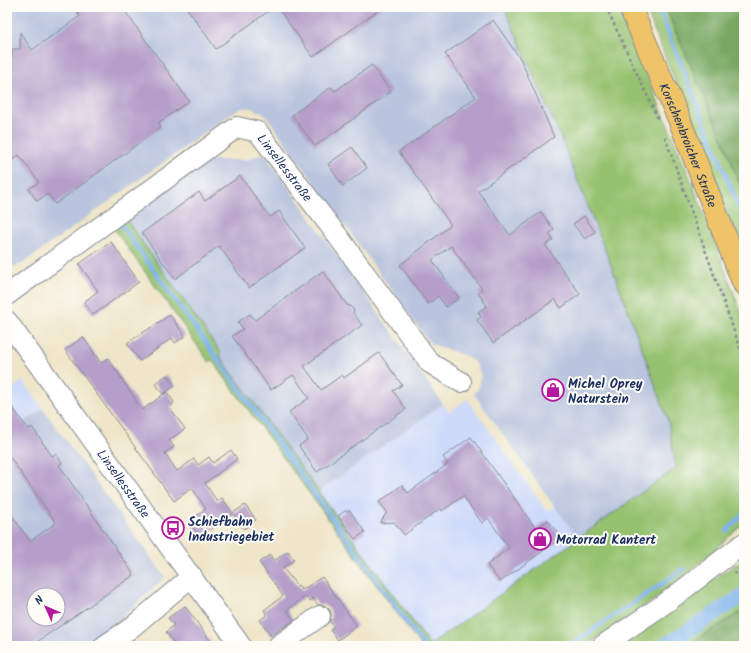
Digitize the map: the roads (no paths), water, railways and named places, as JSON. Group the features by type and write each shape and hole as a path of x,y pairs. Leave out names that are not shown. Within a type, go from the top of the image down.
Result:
{"main road":[{"name":"Korschenbroicher Straße","path":"630,7 679,119 744,284"}],"street":[{"name":"Linsellesstraße","path":"7,295 237,127 258,132 337,235 430,363 461,382"},
{"name":"Linsellesstraße","path":"7,321 241,646"},
{"path":"602,646 666,602 744,543"},
{"path":"104,646 131,628 192,576"},
{"path":"278,646 320,616"}],"waterway":[{"path":"658,7 744,220"},
{"path":"122,226 424,646"},
{"path":"727,531 744,513"},
{"path":"569,646 684,569"},
{"path":"664,646 744,595"}],"place":[{"name":"Michel Oprey Naturstein","path":"553,390"},
{"name":"Schiefbahn Industriegebiet","path":"173,528"},
{"name":"Motorrad Kantert","path":"540,539"}]}
